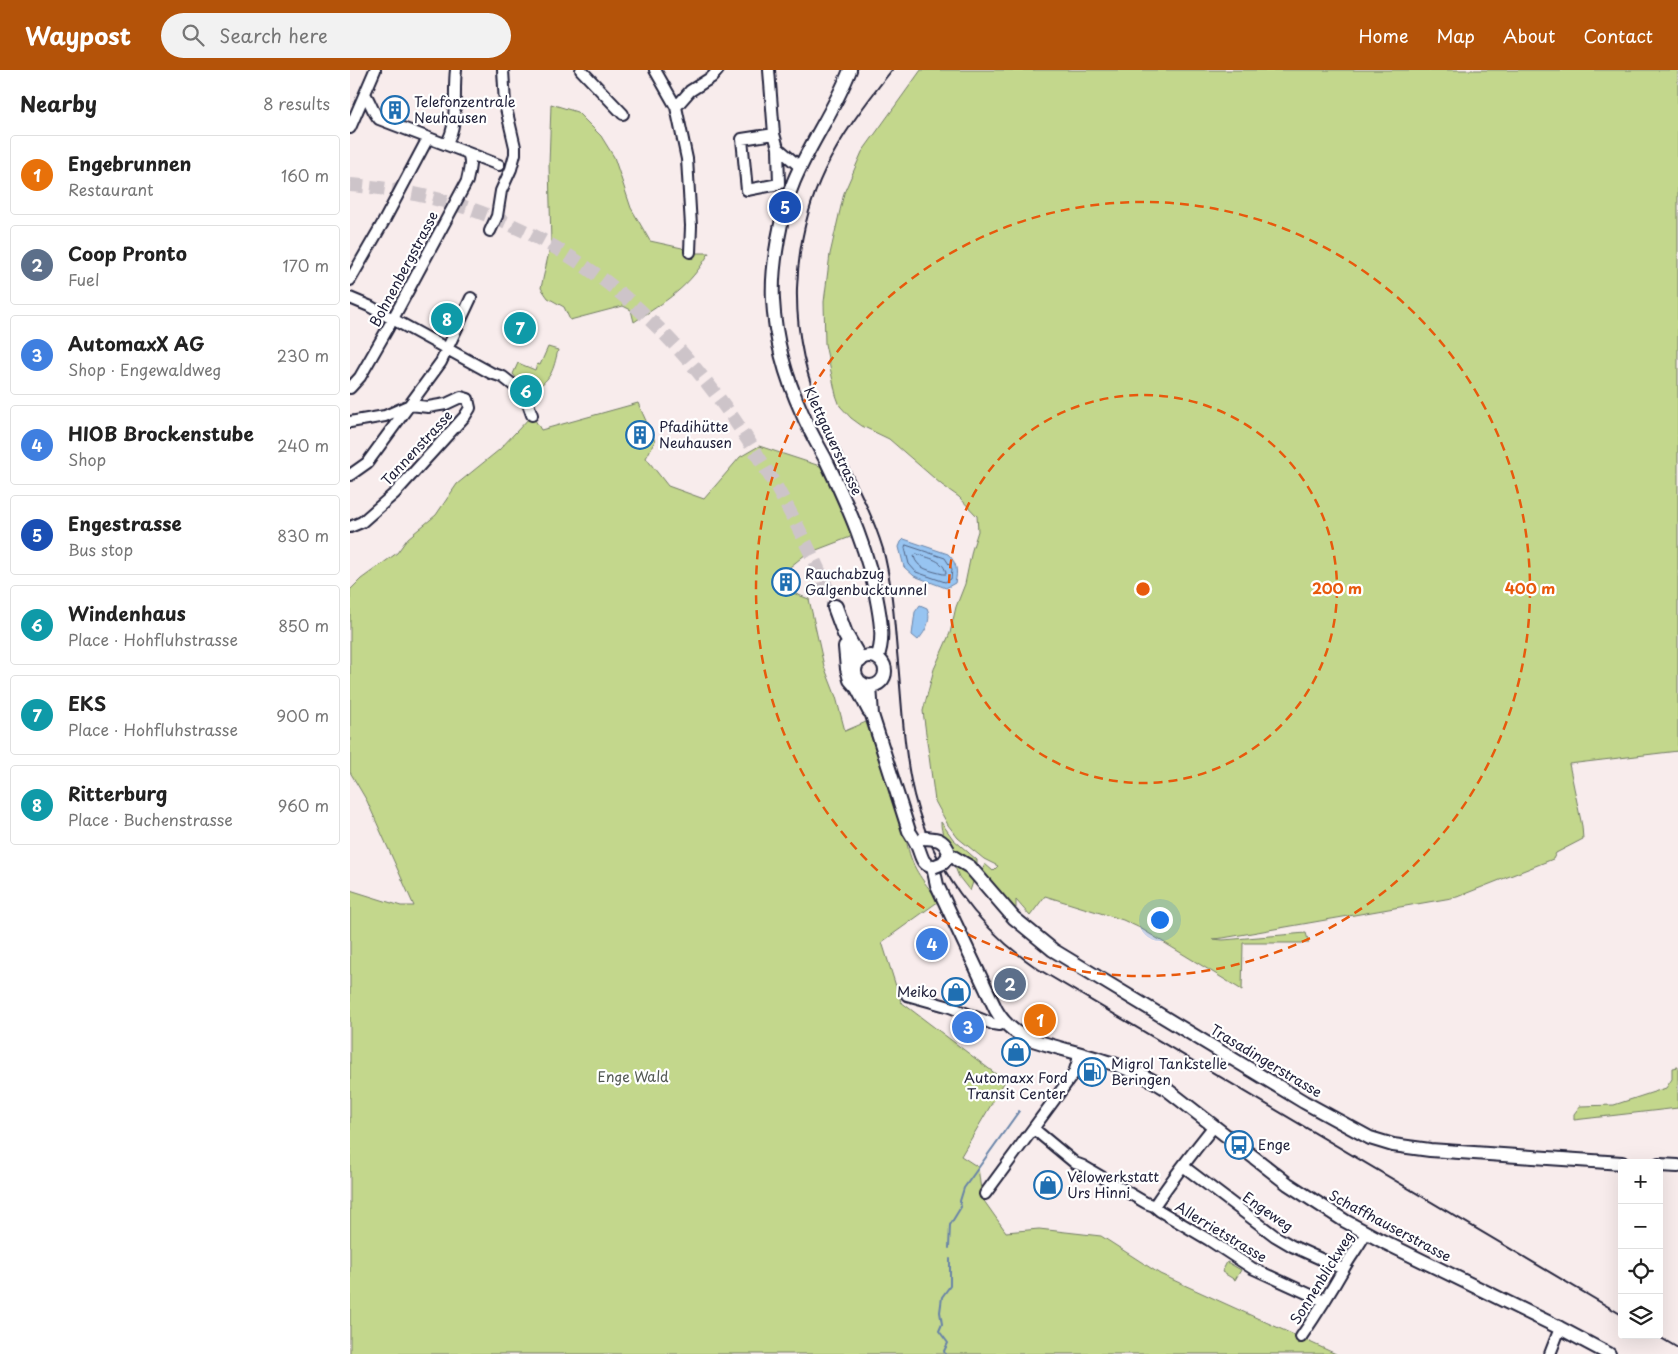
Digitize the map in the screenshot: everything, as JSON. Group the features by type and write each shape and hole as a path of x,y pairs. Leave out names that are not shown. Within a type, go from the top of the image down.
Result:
{"highway":[{"path":"835,607 845,641 860,660"}],"main road":[{"name":"Klettgauerstrasse","path":"850,70 838,97 800,167 785,207 774,262 772,299 783,360 796,400 840,490 869,567 877,599 881,628 882,641 877,658"},
{"path":"845,641 847,669 850,680 857,688 872,715 909,831 921,844"},
{"path":"868,657 877,658 883,664 885,673 881,681 870,686 861,683 857,678 856,668 860,660 868,657"},
{"path":"870,686 872,715"},
{"path":"903,810 921,844 921,859 931,866 943,863 948,854 945,842 938,838 921,844"},
{"name":"Trasadingerstrasse","path":"948,854 970,867 1014,918 1053,950 1304,1102 1370,1138 1393,1145 1430,1150 1618,1163"},
{"name":"Schaffhauserstrasse","path":"931,866 990,998 1004,1023 1012,1030 1027,1038 1130,1069 1152,1079 1314,1202 1366,1233 1609,1354"},
{"path":"1663,1165 1678,1166"}],"street":[{"path":"350,128 354,109 365,94 375,70"},
{"path":"446,144 451,137 454,125 456,70"},
{"path":"490,231 497,216 501,191 514,161 515,154 505,104 502,70"},
{"path":"581,70 623,114"},
{"path":"655,70 676,107 687,159 691,219 690,252"},
{"path":"676,107 690,91 712,77 718,70"},
{"path":"769,70 774,134 778,148 779,184 747,190 742,139 774,134"},
{"path":"365,94 370,101 372,112 379,118 469,155 499,164"},
{"path":"350,280 428,138"},
{"path":"778,148 800,167"},
{"name":"Bohnenbergstrasse","path":"350,388 360,377 393,319 466,181 469,155"},
{"path":"350,298 369,306 491,373 502,377 526,398 532,415"},
{"path":"350,474 367,463 441,362 471,298"},
{"name":"Tannenstrasse","path":"350,527 362,522 395,493 465,416 470,408 468,399 461,397 446,404 428,407 410,405"},
{"path":"350,422 385,416 410,405"},
{"path":"907,995 950,1007 993,1024 999,1025 1004,1023"},
{"path":"985,1194 1028,1135 1034,1130 1074,1073 1080,1054"},
{"path":"1154,1206 1177,1172 1184,1166 1188,1158 1214,1126"},
{"name":"Allerrietstrasse","path":"1034,1130 1075,1163 1154,1206 1252,1268 1324,1301"},
{"name":"Engeweg","path":"1184,1166 1274,1236 1310,1255 1343,1269"},
{"name":"Sonnenblickweg","path":"1301,1337 1329,1296 1343,1269 1366,1233"},
{"path":"1550,1354 1560,1328"}],"green space":[{"path":"921,70 1678,70 1678,751 1569,764 1583,839 1556,853 1553,859 1457,897 1212,939 1223,940 1306,933 1309,943 1243,943 1242,990 1140,928 1123,920 1045,896 1030,916 1016,900 1016,908 1011,907 982,871 985,864 993,871 998,866 984,859 958,838 948,825 935,801 923,711 934,669 950,633 956,607 965,584 978,531 977,516 959,497 942,485 889,439 862,426 840,406 825,344 824,302 830,254 844,193 862,152"},
{"path":"551,104 577,112 601,136 614,157 631,208 650,241 682,248 687,253 709,253 702,265 685,284 667,300 634,322 631,310 623,306 570,320 564,307 548,298 541,288 551,243 549,165"},
{"path":"548,347 558,350 551,373 535,390 524,387 513,374 518,363 535,370 537,364 540,365"},
{"name":"Enge Wald","path":"638,403 655,441 646,458 668,486 704,499 740,457 759,446 823,467 853,536 806,554 780,575 777,587 809,599 824,666 836,697 845,731 866,722 911,858 922,879 939,901 882,942 901,1002 1005,1081 961,1156 978,1167 982,1198 1006,1232 1039,1229 1101,1236 1160,1274 1336,1354 350,1354 350,890 401,906 414,906 367,801 350,772 350,590 361,579 397,553 408,538 436,515 457,484 499,450 532,415 541,430"},
{"path":"941,822 953,839 977,860 977,866 948,842 944,836"},
{"path":"955,867 965,870 974,879 970,891 959,877"},
{"path":"1678,1067 1678,1108 1574,1120 1574,1114 1580,1106 1614,1105 1666,1088 1672,1079 1672,1068"},
{"path":"1227,1262 1241,1270 1235,1280 1222,1272"}],"water":[{"path":"904,539 948,554 956,567 955,583 946,588 914,576 904,567 899,547"},
{"path":"920,605 927,608 929,616 926,629 918,640 912,635 915,612"}],"waterway":[{"path":"949,1248 950,1225 961,1207 960,1201 964,1188 1019,1111"},
{"path":"945,1354 944,1351 948,1343 939,1331 942,1324 940,1312 942,1297 950,1286 950,1259"}],"tunnel":[{"path":"350,185 439,200 519,229 590,270 652,322 708,384 756,453 798,528 835,607"}],"railway":[{"path":"892,70 838,145 814,197 805,225 800,255 797,288 798,322 803,355 812,387 824,418 871,515 883,549 892,600 903,724 910,778 922,821 932,847 945,871 960,893 995,934 1038,969 1618,1313"},
{"path":"1663,1339 1678,1348"}],"place":[{"name":"Telefonzentrale Neuhausen","path":"395,110"},
{"name":"Engestrasse","path":"785,207"},
{"name":"Ritterburg","path":"447,319"},
{"name":"EKS","path":"520,328"},
{"name":"Windenhaus","path":"526,391"},
{"name":"Pfadihütte Neuhausen","path":"640,435"},
{"name":"Rauchabzug Galgenbucktunnel","path":"786,582"},
{"name":"HIOB Brockenstube","path":"932,944"},
{"name":"Coop Pronto","path":"1010,984"},
{"name":"Meiko","path":"956,992"},
{"name":"Engebrunnen","path":"1040,1020"},
{"name":"AutomaxX AG","path":"968,1027"},
{"name":"Automaxx Ford Transit Center","path":"1016,1052"},
{"name":"Migrol Tankstelle Beringen","path":"1092,1072"},
{"name":"Enge","path":"1239,1145"},
{"name":"Velowerkstatt Urs Hinni","path":"1048,1185"}]}
